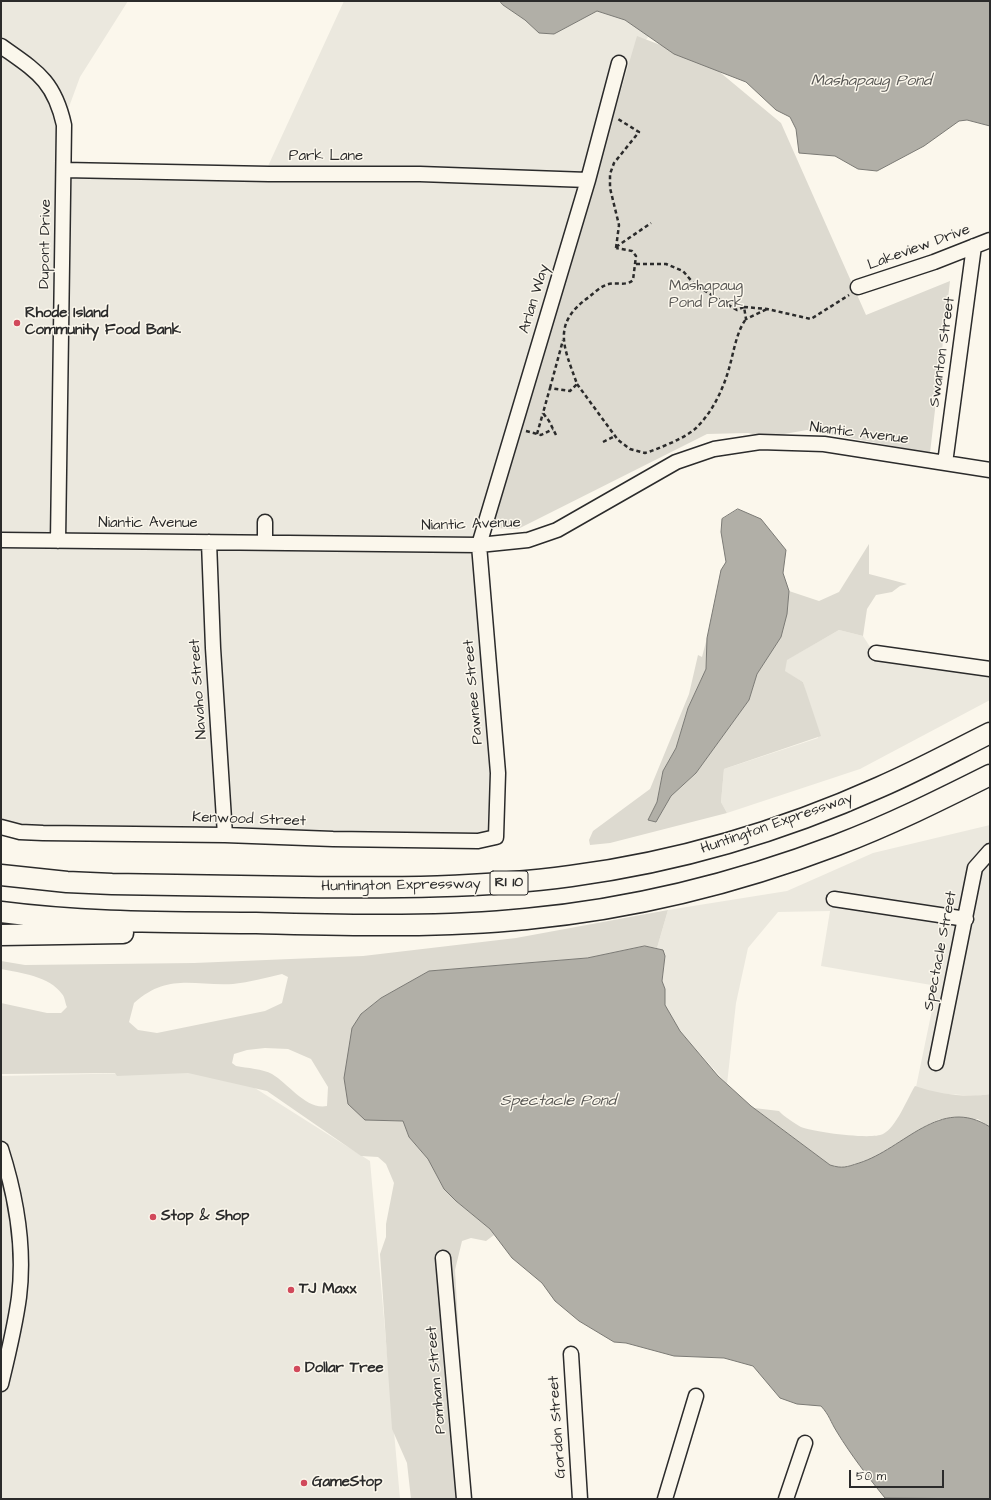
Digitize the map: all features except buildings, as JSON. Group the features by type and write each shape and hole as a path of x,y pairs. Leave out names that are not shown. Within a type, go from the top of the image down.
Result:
{"highway":[{"name":"Huntington Expressway","path":"1,875 67,882 112,884 389,888 481,886 572,876 685,854 789,823 880,787 990,733"},
{"path":"1,912 110,920 386,925 478,923 570,914 662,898 751,874 838,844 925,807 990,775"},
{"path":"1,935 157,933 270,924"}],"street":[{"name":"Dupont Drive","path":"1,46 34,70 53,92 64,125 58,541"},
{"name":"Arlan Way","path":"479,545 588,180 620,63"},
{"name":"Park Lane","path":"64,170 269,174 422,174 588,180"},
{"name":"Lakeview Drive","path":"854,291 990,240"},
{"name":"Swanton Street","path":"945,463 974,246"},
{"name":"Niantic Avenue","path":"1,540 479,545 528,540 557,530 676,462 714,449 760,442 824,444 990,470"},
{"path":"265,522 265,542"},
{"name":"Navaho Street","path":"209,542 213,648 225,835"},
{"name":"Pawnee Street","path":"479,545 498,773 496,837"},
{"path":"876,653 990,669"},
{"name":"Kenwood Street","path":"1,827 20,832 43,833 225,835 478,842 496,837"},
{"name":"Spectacle Street","path":"936,1063 975,868 990,851"},
{"path":"834,899 966,919"},
{"path":"1,1149 13,1194 20,1263 16,1315 1,1384"},
{"name":"Pomham Street","path":"444,1258 464,1499"},
{"name":"Gordon Street","path":"571,1354 580,1499"},
{"path":"665,1499 696,1396"},
{"path":"786,1499 805,1443"}],"path":[{"path":"606,114 626,123 640,132 614,163 610,174 610,188 619,225 616,248"},
{"path":"616,248 651,223"},
{"path":"537,434 568,317 574,310 607,284 631,282 636,264 636,256 632,252 616,248"},
{"path":"636,264 666,264 683,271 695,286 727,306 737,310 744,308 767,309 811,319 854,291"},
{"path":"744,308 746,319"},
{"path":"563,338 577,384 615,436 624,445 645,453 663,446 696,428 713,406 726,380 739,331 746,319 767,309"},
{"path":"550,388 570,391 577,384"},
{"path":"543,413 556,435"},
{"path":"514,428 541,435 553,429"},
{"path":"602,442 615,436"}],"shaded area":[{"path":"1,1 128,1 80,77 66,115 69,161 263,177 344,1 500,1 539,33 554,34 597,11 625,20 649,36 636,52 479,542 497,766 489,839 1,826"},
{"path":"839,630 863,636 872,650 990,669 990,700 860,769 727,813 721,802 724,769 818,738 803,682 784,671 786,660"},
{"path":"990,825 990,1094 976,1096 934,1093 916,1087 937,986 821,966 830,911 778,912 748,948 736,1003 727,1084 680,1031 665,1005 665,989 662,981 665,956 663,950 657,948 668,910 787,891 873,853"},
{"path":"228,1071 370,1161 400,1499 1,1499 1,1076"}],"green space":[{"name":"Mashapaug Pond Park","path":"637,36 710,64 781,123 866,315 950,281 930,453 807,430 767,437 748,433 707,434 518,529 492,528"},
{"path":"869,544 869,574 907,584 900,586 892,592 876,595 867,609 863,636 839,630 787,660 785,671 803,682 821,736 724,769 721,802 727,813 610,843 590,845 589,840 593,831 650,789 689,694 698,655 702,657 707,638 706,669 688,708 676,748 663,771 657,802 648,820 656,822 671,796 696,773 749,700 757,674 781,637 789,591 819,601 839,592"},
{"path":"668,910 657,948 645,946 587,958 429,971 381,998 361,1014 365,1120 403,1121 409,1137 428,1159 444,1189 490,1229 494,1235 486,1241 471,1238 462,1241 455,1270 468,1499 411,1499 407,1463 392,1429 380,1254 386,1237 386,1224 394,1183 386,1164 378,1157 361,1156 267,1091 188,1073 117,1076 115,1073 1,1074 1,1003 47,1013 61,1013 67,1007 63,995 50,983 34,976 1,969 1,961 25,965 194,963 363,956 516,938","holes":["282,974 288,977 282,1003 265,1011 157,1033 138,1030 129,1022 134,1003 146,994 170,984 233,984","265,1048 288,1049 311,1059 328,1087 327,1106 319,1106 305,1100 278,1078 268,1072 236,1066 232,1063 234,1054 247,1050"]},
{"path":"915,1086 952,1094 971,1096 990,1094 990,1127 978,1119 940,1119 927,1125 874,1158 841,1168 830,1165 754,1108 779,1111 796,1124 808,1129 842,1135 877,1136 888,1131 897,1120"}],"water":[{"name":"Mashapaug Pond","path":"500,1 990,1 990,126 967,120 959,121 924,146 877,171 858,169 835,156 799,153 796,129 790,117 776,110 746,82 674,54 625,20 597,11 554,34 539,33"},
{"path":"738,509 761,519 786,550 783,573 789,591 787,614 781,637 757,674 749,700 696,773 671,796 656,822 648,820 657,802 663,771 676,748 688,708 706,669 707,638 721,570 726,562 721,532 722,519"},
{"name":"Spectacle Pond","path":"645,946 663,950 665,956 662,981 665,989 665,1005 680,1031 718,1076 751,1106 830,1165 844,1167 859,1163 875,1156 938,1121 955,1117 972,1119 990,1127 990,1499 885,1498 848,1449 821,1406 797,1404 780,1398 753,1366 724,1358 674,1356 626,1343 614,1342 579,1321 555,1301 542,1283 512,1258 490,1229 444,1189 428,1159 409,1137 403,1121 365,1120 348,1104 344,1078 352,1028 361,1014 381,998 429,971 587,958"}],"place":[{"name":"Rhode Island Community Food Bank","path":"17,323"},
{"name":"Stop & Shop","path":"153,1217"},
{"name":"TJ Maxx","path":"291,1290"},
{"name":"Dollar Tree","path":"297,1369"},
{"name":"GameStop","path":"304,1483"}]}
